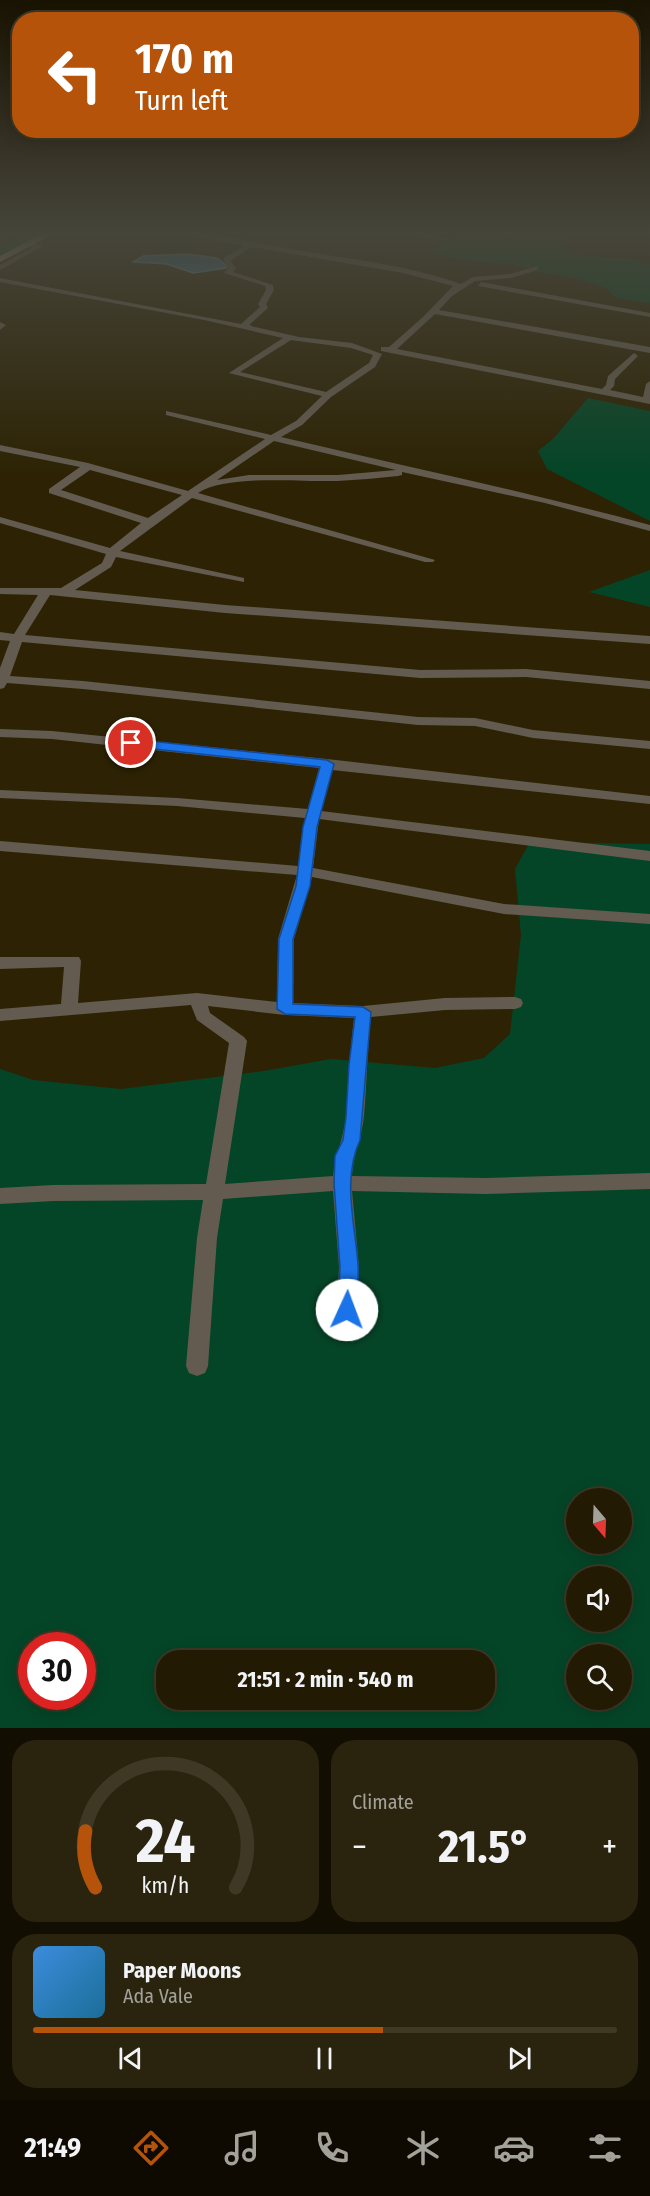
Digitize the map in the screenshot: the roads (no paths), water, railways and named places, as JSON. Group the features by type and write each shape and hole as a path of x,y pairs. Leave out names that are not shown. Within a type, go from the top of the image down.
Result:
{"street":[{"path":"171,314 290,337 391,350 602,393 648,400 650,384"},
{"path":"247,326 245,324 257,314"},
{"path":"391,350 430,314"},
{"path":"434,314 650,350"},
{"path":"290,337 233,373 328,395"},
{"path":"63,592 107,565 113,551 149,522 274,437 299,423 328,395 372,365 378,354 352,346"},
{"path":"602,393 610,386 611,378 634,356"},
{"path":"169,413 413,472 546,500 650,528"},
{"path":"0,448 88,466 429,560"},
{"path":"88,466 53,491 149,522"},
{"path":"201,486 249,478 338,478 413,472"},
{"path":"0,520 132,558 240,580"},
{"path":"0,591 63,592 225,609 650,640"},
{"path":"46,592 17,638 2,681 118,688 418,721 475,722 532,734 650,745"},
{"path":"0,636 326,667 420,674 526,674 650,685"},
{"path":"0,733 52,735 650,800"},
{"path":"285,1009 286,939 303,886 310,827 327,764"},
{"path":"0,794 177,802 313,814 650,856"},
{"path":"0,846 305,871 504,909 650,919"},
{"path":"0,963 73,961 69,1010"},
{"path":"197,999 203,1016 238,1041 207,1238 197,1365"},
{"path":"0,1015 197,999 285,1009 363,1012 445,1004 515,1002"},
{"path":"347,1310 349,1267 342,1183 344,1156 351,1140 355,1117 357,1065 363,1012"},
{"path":"0,1196 53,1193 213,1192 342,1183 486,1186 650,1180"}]}
